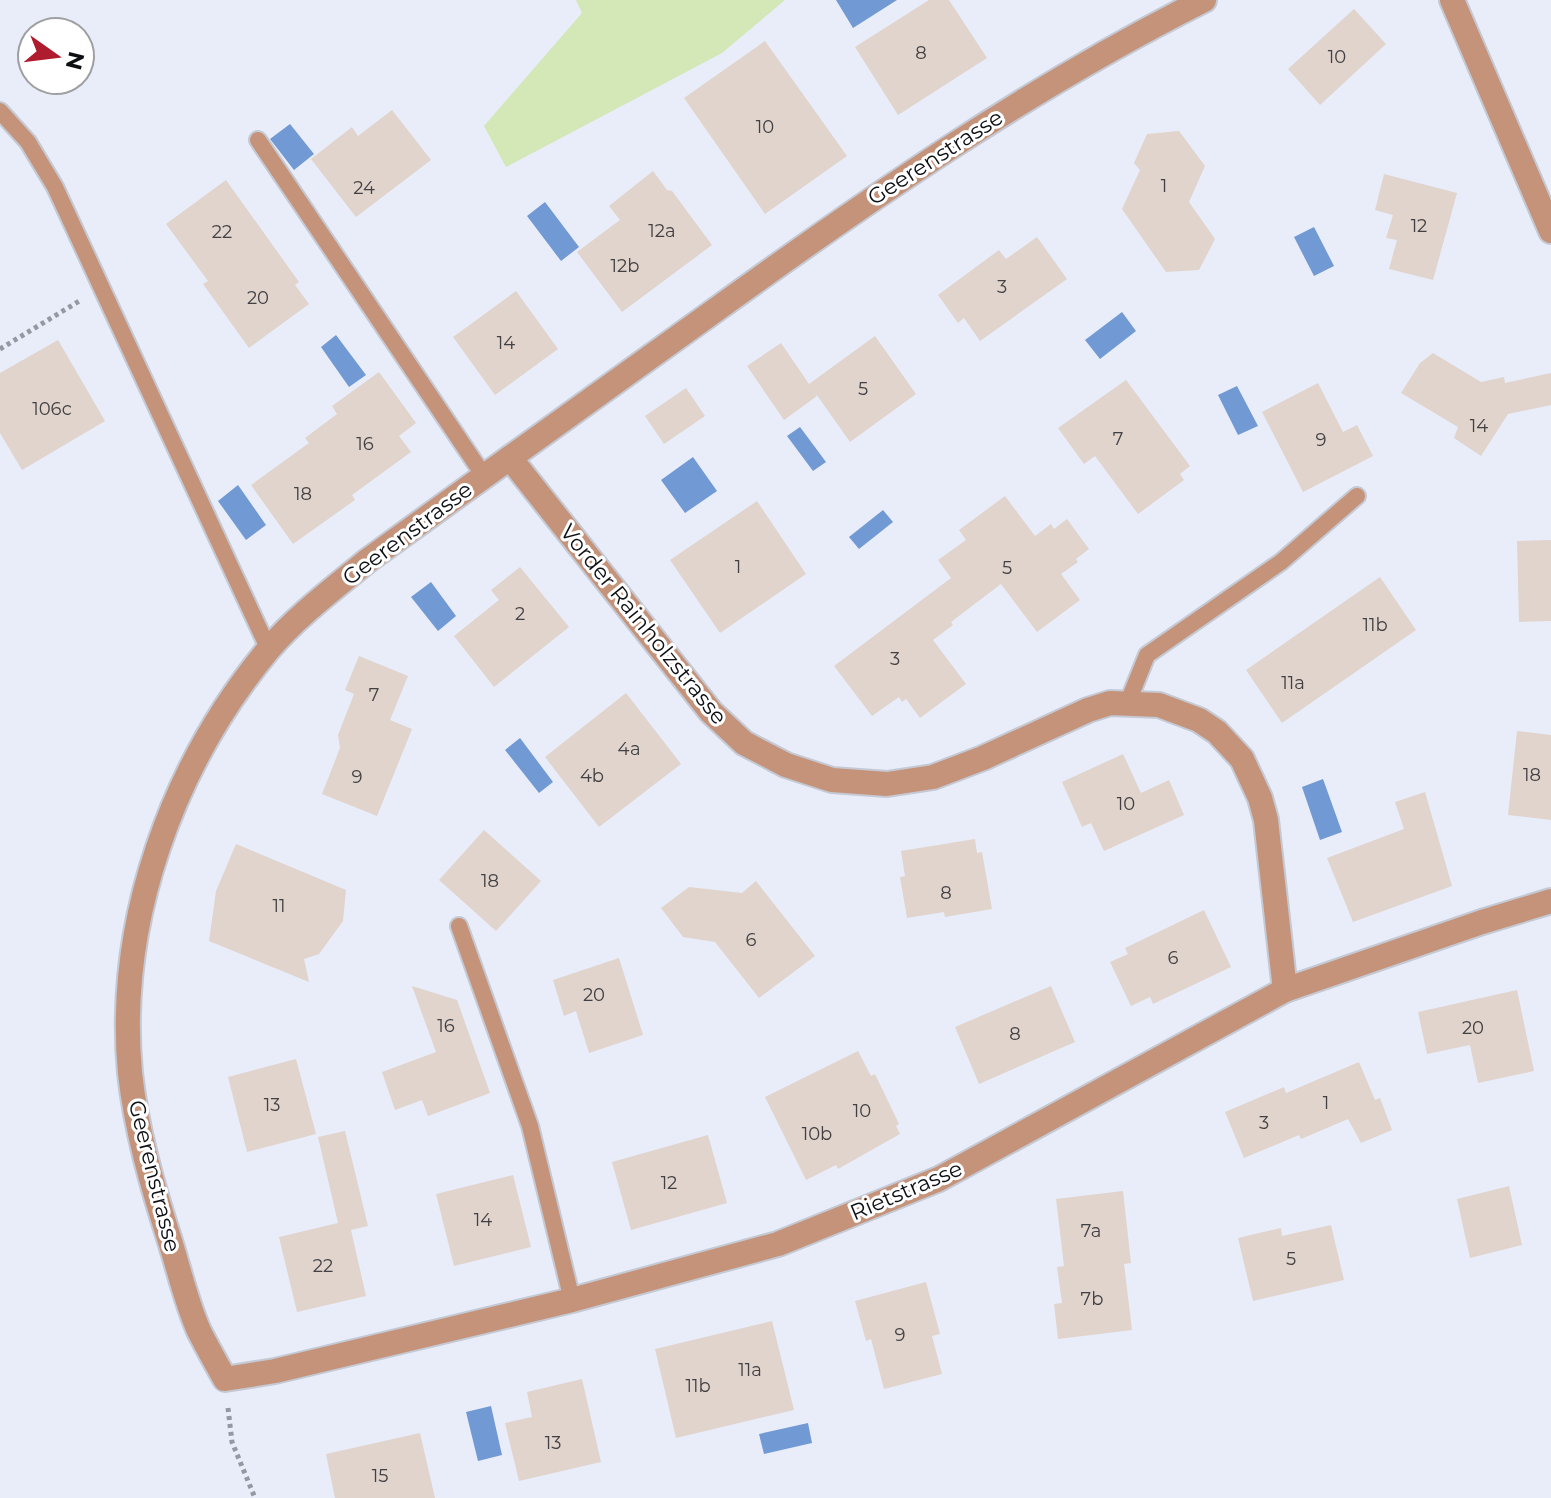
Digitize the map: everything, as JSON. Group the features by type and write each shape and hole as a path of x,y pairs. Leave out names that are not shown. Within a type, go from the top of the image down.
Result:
{"street":[{"name":"Geerenstrasse","path":"225,1379 198,1328 142,1145 130,1074 128,1003 138,927 155,857 183,785 216,722 269,650 316,603 484,476 862,204 965,136 1136,34 1204,0"},
{"path":"1452,0 1551,231"},
{"name":"Vorder Rainholzstrasse","path":"510,458 711,712 744,743 786,765 832,780 887,784 933,777 1110,703 1159,705 1199,720 1230,744 1252,776 1266,820 1285,990"},
{"name":"Rietstrasse","path":"225,1379 275,1371 572,1300 778,1244 939,1179 1285,990 1551,901"}],"lane":[{"path":"0,111 28,142 55,187 269,650"},
{"path":"258,140 484,476"},
{"path":"1128,702 1147,655 1281,562 1357,496"},
{"path":"459,926 530,1126 572,1300"}],"path":[{"path":"0,349 76,304"},
{"path":"232,1442 255,1498"}],"green space":[{"path":"576,0 785,0 722,53 506,167 484,126 582,13"}],"water":[{"path":"836,0 897,0 853,28"},
{"path":"290,124 314,154 294,170 270,139"},
{"path":"545,202 579,247 561,261 527,216"},
{"path":"1314,227 1334,266 1314,276 1294,237"},
{"path":"1122,312 1136,331 1100,359 1085,340"},
{"path":"336,335 366,375 349,387 321,347"},
{"path":"1237,386 1258,426 1238,435 1218,395"},
{"path":"800,427 826,462 813,471 787,436"},
{"path":"693,457 717,491 685,513 661,480"},
{"path":"238,485 266,525 246,540 218,501"},
{"path":"883,510 893,522 859,549 849,537"},
{"path":"431,582 456,616 438,631 411,597"},
{"path":"520,738 553,782 539,793 505,750"},
{"path":"1323,779 1342,832 1320,840 1302,787"},
{"path":"491,1406 502,1455 478,1461 466,1412"},
{"path":"808,1423 812,1443 764,1454 759,1434"}],"building":[{"path":"929,0 949,0 987,58 898,115 855,47"},
{"path":"1354,9 1386,44 1320,105 1288,69"},
{"path":"765,41 847,156 765,214 684,98"},
{"path":"392,110 431,160 356,217 311,159 352,127 358,136"},
{"path":"1179,131 1205,166 1189,202 1215,239 1199,270 1166,272 1122,209 1140,170 1134,163 1147,134"},
{"path":"653,171 712,245 622,312 577,252 620,220 609,206"},
{"path":"1384,174 1457,193 1433,280 1389,269 1397,240 1386,238 1393,215 1375,210"},
{"path":"226,180 299,282 295,285 309,304 249,348 203,284 208,281 166,224"},
{"path":"1037,237 1067,279 980,341 964,318 958,323 938,295 999,250 1006,259"},
{"path":"516,291 558,349 495,395 453,337"},
{"path":"875,336 916,394 850,442 814,391 817,396 784,420 747,366 781,343 809,384"},
{"path":"58,340 105,421 22,470 0,433 0,373"},
{"path":"1433,353 1481,382 1504,377 1505,383 1551,373 1551,405 1508,414 1481,456 1454,438 1458,427 1401,393 1420,363"},
{"path":"379,372 416,423 399,436 411,452 352,495 355,500 293,544 251,485 309,443 305,438 337,414 332,406"},
{"path":"1126,380 1190,466 1180,474 1184,480 1138,514 1095,456 1084,464 1058,428"},
{"path":"1318,383 1343,432 1357,425 1373,456 1303,492 1262,412"},
{"path":"686,388 705,416 664,444 645,416"},
{"path":"1005,496 1035,536 1051,524 1054,529 1067,519 1089,549 1061,574 1080,600 1037,632 1001,584 951,622 953,625 933,640 966,684 920,718 906,699 902,702 899,697 872,716 834,666 951,578 938,560 966,540 959,530"},
{"path":"757,501 806,574 720,633 670,560"},
{"path":"1551,540 1551,621 1519,622 1517,541"},
{"path":"520,567 569,627 494,687 454,636 499,600 491,590"},
{"path":"1380,577 1416,630 1282,723 1246,670"},
{"path":"359,656 408,676 390,720 412,729 377,816 322,794 340,748 338,735 354,694 345,690"},
{"path":"626,693 681,764 599,827 545,757"},
{"path":"1517,731 1551,735 1551,820 1508,815"},
{"path":"1123,754 1141,793 1169,780 1184,815 1104,851 1091,823 1082,827 1062,782"},
{"path":"1425,792 1452,886 1353,922 1327,858 1404,829 1395,802"},
{"path":"484,830 541,881 496,931 439,880"},
{"path":"975,839 977,853 982,852 992,909 945,917 944,912 907,918 900,877 905,876 901,851"},
{"path":"236,844 346,890 343,921 319,954 304,959 309,982 209,941 216,891"},
{"path":"756,881 815,956 759,998 715,942 683,937 661,908 689,887 742,893"},
{"path":"1204,910 1231,967 1153,1004 1150,997 1131,1006 1110,962 1128,954 1125,948"},
{"path":"619,958 643,1035 589,1053 576,1011 564,1016 553,980"},
{"path":"412,986 457,1000 490,1093 428,1116 422,1100 395,1110 382,1072 436,1052"},
{"path":"1051,986 1075,1042 979,1084 955,1027"},
{"path":"1517,990 1534,1071 1478,1083 1470,1045 1427,1054 1418,1012"},
{"path":"858,1051 871,1076 875,1074 899,1124 896,1126 900,1134 838,1169 836,1165 806,1180 765,1097"},
{"path":"296,1059 316,1134 247,1152 228,1077"},
{"path":"1359,1062 1375,1100 1380,1098 1392,1130 1361,1143 1348,1119 1244,1158 1225,1112 1284,1087 1286,1093"},
{"path":"345,1131 368,1226 351,1230 366,1296 297,1312 279,1237 338,1223 318,1137"},
{"path":"708,1135 727,1203 631,1230 612,1162"},
{"path":"513,1175 531,1247 454,1266 436,1194"},
{"path":"1509,1186 1522,1245 1470,1258 1457,1199"},
{"path":"1123,1191 1131,1263 1124,1264 1132,1330 1058,1339 1054,1304 1062,1303 1057,1267 1064,1266 1056,1199"},
{"path":"1331,1225 1344,1280 1253,1301 1238,1238 1281,1228 1282,1236"},
{"path":"926,1282 940,1334 932,1336 942,1374 884,1389 871,1339 866,1341 855,1301"},
{"path":"772,1321 794,1410 676,1438 655,1349"},
{"path":"582,1379 601,1462 519,1481 505,1423 532,1417 527,1392"},
{"path":"420,1433 435,1498 335,1498 326,1454"}]}
